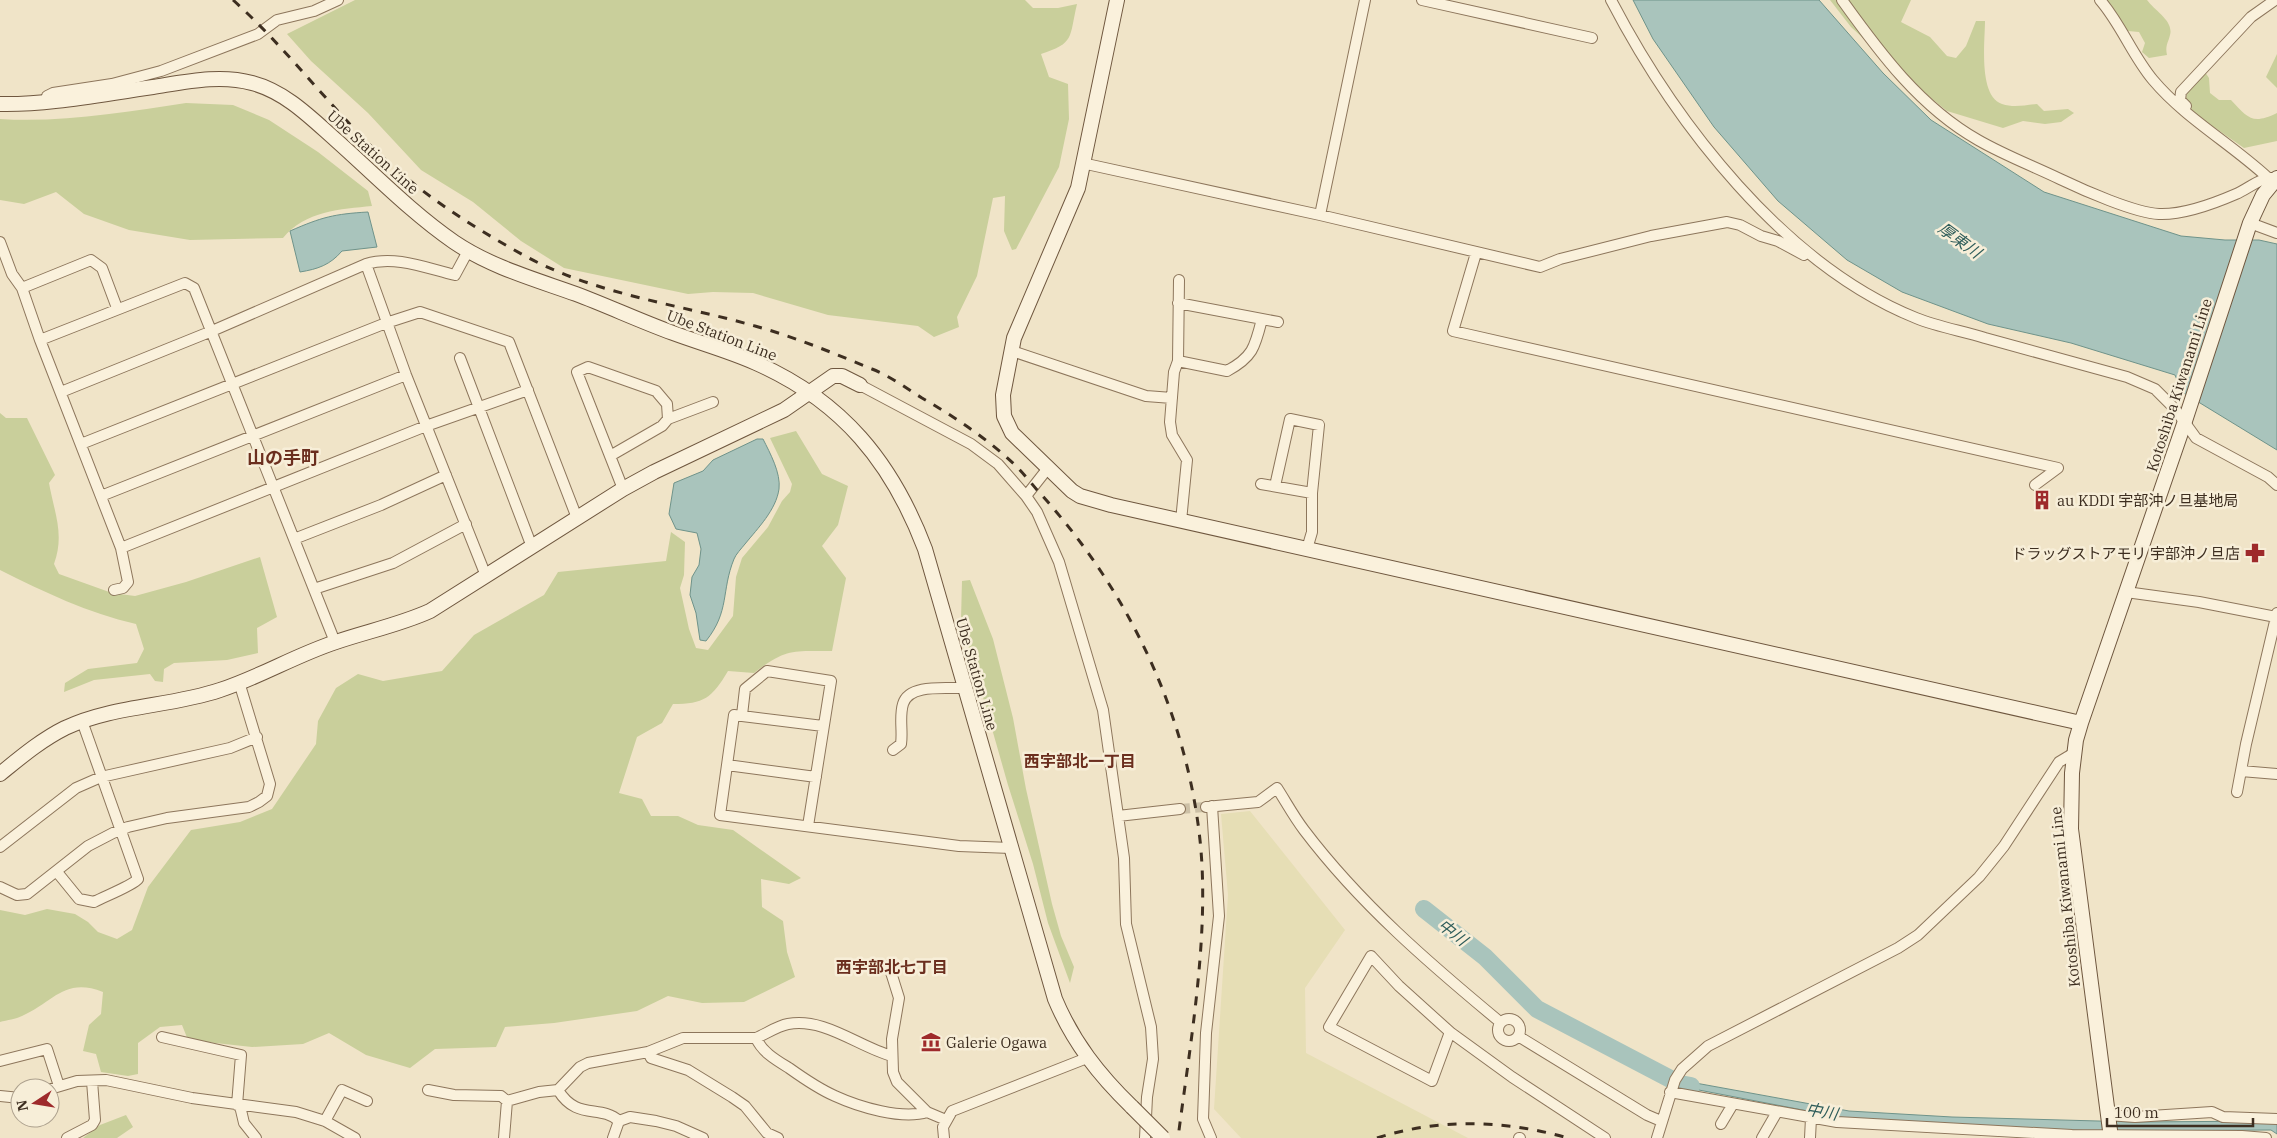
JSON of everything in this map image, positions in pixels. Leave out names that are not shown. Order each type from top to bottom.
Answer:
[{"type":"main road","points":[[1117,0],[1078,188],[1014,338],[1003,396],[1004,416],[1012,432],[1067,487],[1080,496],[1181,521],[2081,724]]},
{"type":"main road","name":"Ube Station Line","points":[[0,104],[46,102],[195,81],[229,79],[253,83],[292,101],[421,217],[468,250],[522,275],[754,362],[784,376],[835,412],[870,448],[884,466],[906,502],[925,549],[1055,1000],[1064,1020],[1087,1058],[1163,1138]]},
{"type":"main road","name":"Kotoshiba Kiwanami Line","points":[[2111,1135],[2071,829],[2074,753],[2081,724],[2184,424],[2249,226],[2263,194],[2274,177]]},
{"type":"main road","points":[[0,774],[46,738],[82,722],[222,690],[335,642],[404,623],[430,611],[623,489],[654,472],[784,410],[833,376],[842,376],[860,385]]},
{"type":"street","points":[[46,102],[47,96],[53,93],[112,84],[161,71],[258,34],[277,20],[314,10],[338,0]]},
{"type":"street","points":[[1320,215],[1365,0]]},
{"type":"street","points":[[1422,0],[1592,38]]},
{"type":"street","points":[[1611,0],[1624,25],[1681,113],[1752,200],[1817,259],[1846,282],[1918,318],[2127,377],[2155,389],[2175,409],[2184,424],[2196,438],[2272,479],[2277,485]]},
{"type":"street","points":[[1842,0],[1900,76],[1941,115],[1977,139],[2085,191],[2143,211],[2159,214],[2178,212],[2219,200],[2274,177]]},
{"type":"street","points":[[2100,0],[2110,12],[2153,80],[2187,112],[2246,158],[2274,177]]},
{"type":"street","points":[[2187,112],[2187,107],[2180,100],[2181,92],[2251,17],[2275,0]]},
{"type":"street","points":[[1082,163],[1320,215],[1540,267],[1560,259],[1651,236],[1727,222],[1778,241],[1811,259],[1817,259]]},
{"type":"street","points":[[2249,226],[2277,233]]},
{"type":"street","points":[[2264,230],[2277,229]]},
{"type":"street","points":[[0,242],[12,274],[22,288],[40,340],[121,548],[128,582],[123,588],[114,590]]},
{"type":"street","points":[[61,392],[212,331],[366,264],[380,260],[406,262],[455,275],[468,250]]},
{"type":"street","points":[[1476,253],[1454,331],[2058,468],[2035,485]]},
{"type":"street","points":[[22,288],[91,260],[102,268],[117,308]]},
{"type":"street","points":[[366,264],[386,323],[486,576]]},
{"type":"street","points":[[1179,280],[1178,361],[1174,372],[1170,422],[1172,434],[1187,460],[1181,521]]},
{"type":"street","points":[[40,340],[184,283],[194,288],[335,642]]},
{"type":"street","points":[[1178,303],[1278,322]]},
{"type":"street","points":[[81,444],[386,323],[420,312],[509,342],[577,518]]},
{"type":"street","points":[[1178,361],[1227,371],[1249,356],[1254,349],[1262,319]]},
{"type":"street","points":[[1012,351],[1146,396],[1172,398]]},
{"type":"street","points":[[460,358],[477,407],[532,547]]},
{"type":"street","points":[[623,489],[577,372],[588,367],[656,391],[667,404],[668,419]]},
{"type":"street","points":[[101,496],[406,375]]},
{"type":"street","points":[[860,385],[977,448],[998,464],[1026,496],[1052,542],[1081,628],[1103,710],[1124,858],[1126,924],[1153,1040],[1145,1138]]},
{"type":"street","points":[[121,548],[426,426],[528,390]]},
{"type":"street","points":[[610,456],[662,426],[668,419],[713,402]]},
{"type":"street","points":[[1275,486],[1290,419],[1319,425],[1312,493],[1312,532],[1307,549]]},
{"type":"street","points":[[1026,496],[1048,468]]},
{"type":"street","points":[[294,539],[381,505],[446,475]]},
{"type":"street","points":[[1261,484],[1312,493]]},
{"type":"street","points":[[314,589],[393,563],[466,524]]},
{"type":"street","points":[[2126,592],[2276,615],[2238,792]]},
{"type":"street","points":[[742,715],[745,689],[768,671],[831,681],[808,826]]},
{"type":"street","points":[[0,887],[17,895],[27,894],[88,846],[120,830],[167,818],[237,810],[259,802],[267,796],[270,784],[239,682]]},
{"type":"street","points":[[893,750],[901,744],[903,704],[908,695],[922,690],[965,688]]},
{"type":"street","points":[[823,726],[734,715],[720,815],[959,846],[1011,848]]},
{"type":"street","points":[[57,872],[79,898],[94,902],[114,891],[134,884],[138,879],[138,874],[120,830],[82,722]]},
{"type":"street","points":[[0,847],[76,788],[101,777],[230,748],[256,737]]},
{"type":"street","points":[[1657,1138],[1670,1092],[1682,1069],[1708,1046],[1898,948],[1918,935],[1979,877],[2004,846],[2059,762],[2074,753]]},
{"type":"street","points":[[727,765],[816,777]]},
{"type":"street","points":[[2241,771],[2277,774]]},
{"type":"street","points":[[1211,1138],[1203,1119],[1206,1033],[1219,916],[1209,806],[1258,802],[1277,788],[1304,830],[1347,881],[1418,953],[1500,1022],[1512,1019],[1518,1023],[1520,1030],[1518,1036],[1647,1115],[1661,1121]]},
{"type":"street","points":[[1118,816],[1180,810]]},
{"type":"street","points":[[1450,1032],[1432,1081],[1329,1027],[1371,956],[1399,986],[1450,1032],[1520,1083],[1605,1138]]},
{"type":"street","points":[[889,966],[899,998],[892,1039],[892,1056],[897,1082],[928,1112],[946,1120]]},
{"type":"street","points":[[506,1101],[539,1092],[558,1090],[580,1067],[588,1063],[648,1052],[683,1038],[756,1038],[782,1025],[804,1023],[825,1028],[892,1056]]},
{"type":"street","points":[[162,1037],[241,1055],[238,1106],[244,1123],[256,1138]]},
{"type":"street","points":[[756,1038],[762,1049],[776,1060],[833,1096],[855,1104],[898,1114],[917,1115],[928,1112]]},
{"type":"street","points":[[0,1061],[47,1049],[52,1078]]},
{"type":"street","points":[[648,1052],[651,1058],[688,1070],[745,1106],[765,1135],[778,1138]]},
{"type":"street","points":[[944,1138],[943,1132],[946,1120],[952,1111],[959,1107],[1087,1058]]},
{"type":"street","points":[[60,1086],[106,1080],[238,1106],[296,1112],[325,1121],[355,1138]]},
{"type":"street","points":[[67,1138],[92,1125],[95,1120],[92,1081]]},
{"type":"street","points":[[325,1121],[342,1090],[367,1101]]},
{"type":"street","points":[[428,1090],[454,1095],[501,1096],[506,1101],[504,1138]]},
{"type":"street","points":[[558,1090],[577,1110],[613,1116],[618,1121]]},
{"type":"street","points":[[1670,1092],[1811,1118],[1864,1124],[2031,1136],[2242,1134],[2266,1138]]},
{"type":"street","points":[[1721,1124],[1733,1104]]},
{"type":"street","points":[[1762,1138],[1777,1112]]},
{"type":"street","points":[[2108,1117],[2212,1112],[2223,1117],[2277,1119]]},
{"type":"street","points":[[618,1121],[630,1117],[656,1121],[676,1126],[703,1138]]},
{"type":"street","points":[[1810,1138],[1811,1118]]},
{"type":"street","points":[[2242,1118],[2242,1134]]},
{"type":"street","points":[[613,1138],[618,1121]]},
{"type":"shaded area","points":[[1250,811],[1345,930],[1305,988],[1306,1053],[1468,1138],[1241,1138],[1214,1109],[1228,895],[1221,814]]},
{"type":"green space","points":[[355,0],[1025,0],[1033,8],[1058,8],[1077,4],[1069,38],[1060,46],[1041,54],[1049,77],[1068,84],[1069,119],[1059,167],[1016,249],[1012,250],[1004,231],[1005,196],[993,198],[977,276],[957,317],[959,327],[934,337],[918,326],[828,315],[753,293],[713,292],[688,294],[564,268],[521,241],[473,202],[421,170],[368,113],[311,61],[287,34]]},
{"type":"green space","points":[[1830,0],[1911,0],[1901,22],[1930,37],[1947,56],[1956,58],[1966,46],[1976,21],[1985,21],[1984,54],[1986,79],[1994,99],[2002,104],[2011,106],[2037,104],[2044,111],[2068,109],[2074,113],[2061,122],[2045,124],[2023,121],[2003,128],[1947,111],[1906,78],[1851,27]]},
{"type":"green space","points":[[2106,0],[2147,0],[2169,25],[2170,35],[2167,55],[2149,58],[2142,52],[2145,43],[2139,32],[2128,31]]},
{"type":"green space","points":[[2277,54],[2277,88],[2266,77]]},
{"type":"green space","points":[[2205,72],[2209,78],[2210,93],[2219,100],[2231,100],[2251,118],[2262,119],[2277,113],[2277,141],[2244,148],[2195,114],[2185,101],[2188,91]]},
{"type":"green space","points":[[186,103],[233,105],[269,120],[318,152],[368,191],[372,206],[324,213],[302,222],[283,238],[190,240],[129,230],[84,214],[56,192],[24,204],[0,200],[0,119],[70,118]]},
{"type":"green space","points":[[0,413],[6,418],[27,418],[55,475],[49,483],[59,533],[59,543],[54,564],[59,574],[112,593],[135,596],[186,582],[260,557],[277,617],[257,628],[258,653],[227,660],[174,663],[164,669],[163,682],[155,681],[150,674],[94,680],[64,692],[65,683],[88,669],[137,663],[144,649],[136,624],[83,608],[0,570]]},
{"type":"green space","points":[[796,431],[822,474],[848,486],[838,525],[822,546],[846,578],[832,651],[799,651],[782,655],[754,673],[728,671],[717,688],[706,698],[692,703],[673,704],[662,723],[637,737],[619,793],[642,799],[651,816],[678,816],[698,825],[733,830],[801,878],[789,884],[761,879],[762,907],[783,921],[787,952],[795,977],[744,1002],[702,1003],[668,996],[637,1011],[554,1023],[505,1027],[496,1047],[435,1049],[410,1068],[366,1055],[329,1033],[303,1044],[252,1047],[188,1040],[182,1025],[160,1027],[138,1043],[138,1074],[128,1076],[101,1072],[96,1054],[83,1051],[89,1025],[101,1014],[103,992],[90,988],[78,987],[69,989],[22,1016],[0,1022],[0,910],[25,915],[47,909],[75,914],[88,922],[98,932],[117,939],[132,930],[148,887],[191,830],[240,822],[272,809],[316,744],[318,721],[336,688],[358,674],[383,681],[442,671],[474,635],[544,595],[558,572],[666,561],[671,532],[685,542],[684,575],[680,588],[689,629],[696,648],[708,650],[733,616],[736,577],[742,558],[768,527],[782,501],[790,492],[792,484],[770,438]]},
{"type":"green space","points":[[970,580],[993,639],[1013,718],[1026,789],[1052,904],[1061,936],[1074,967],[1070,983],[1048,923],[1033,864],[1008,785],[961,620],[962,581]]},
{"type":"green space","points":[[126,1115],[133,1127],[117,1138],[83,1138],[100,1125]]},
{"type":"water","name":"厚東川","points":[[1633,0],[1819,0],[1883,73],[1931,120],[2044,192],[2181,236],[2225,240],[2259,240],[2277,244],[2277,450],[2182,392],[2175,375],[2071,343],[1988,324],[1902,292],[1847,260],[1778,201],[1714,127],[1653,39]]},
{"type":"water","points":[[368,212],[377,247],[342,251],[323,266],[300,272],[290,231],[328,217]]},
{"type":"water","points":[[757,439],[763,439],[774,463],[779,483],[777,497],[766,518],[735,557],[730,570],[719,620],[706,641],[700,640],[696,613],[690,595],[692,577],[699,565],[701,549],[697,533],[676,529],[669,514],[674,483],[703,471],[713,460]]},
{"type":"water","points":[[1679,1080],[1849,1111],[1952,1117],[2135,1122],[2274,1121],[2277,1123],[2277,1134],[2271,1130],[2095,1131],[1888,1122],[1839,1117],[1678,1086]]},
{"type":"waterway","name":"中川","points":[[1424,909],[1485,957],[1537,1009],[1680,1084],[1691,1086]]},
{"type":"tunnel","points":[[1180,809],[1206,807]]},
{"type":"railway","points":[[233,0],[387,161],[424,192],[483,232],[525,256],[580,280],[638,297],[770,330],[885,375],[959,421],[1006,456],[1070,528],[1124,609],[1147,653],[1166,698],[1181,744],[1193,792],[1200,840],[1202,876],[1201,951],[1178,1138]]},
{"type":"railway","points":[[1377,1138],[1424,1127],[1448,1124],[1496,1125],[1544,1132],[1568,1138]]},
{"type":"place","name":"au KDDI 宇部沖ノ旦基地局","points":[[2042,500]]},
{"type":"place","name":"ドラッグストアモリ 宇部沖ノ旦店","points":[[2255,553]]},
{"type":"place","name":"Galerie Ogawa","points":[[931,1042]]},
{"type":"district","name":"山の手町","points":[[283,457]]},
{"type":"district","name":"西宇部北一丁目","points":[[1080,761]]},
{"type":"district","name":"西宇部北七丁目","points":[[892,967]]}]
